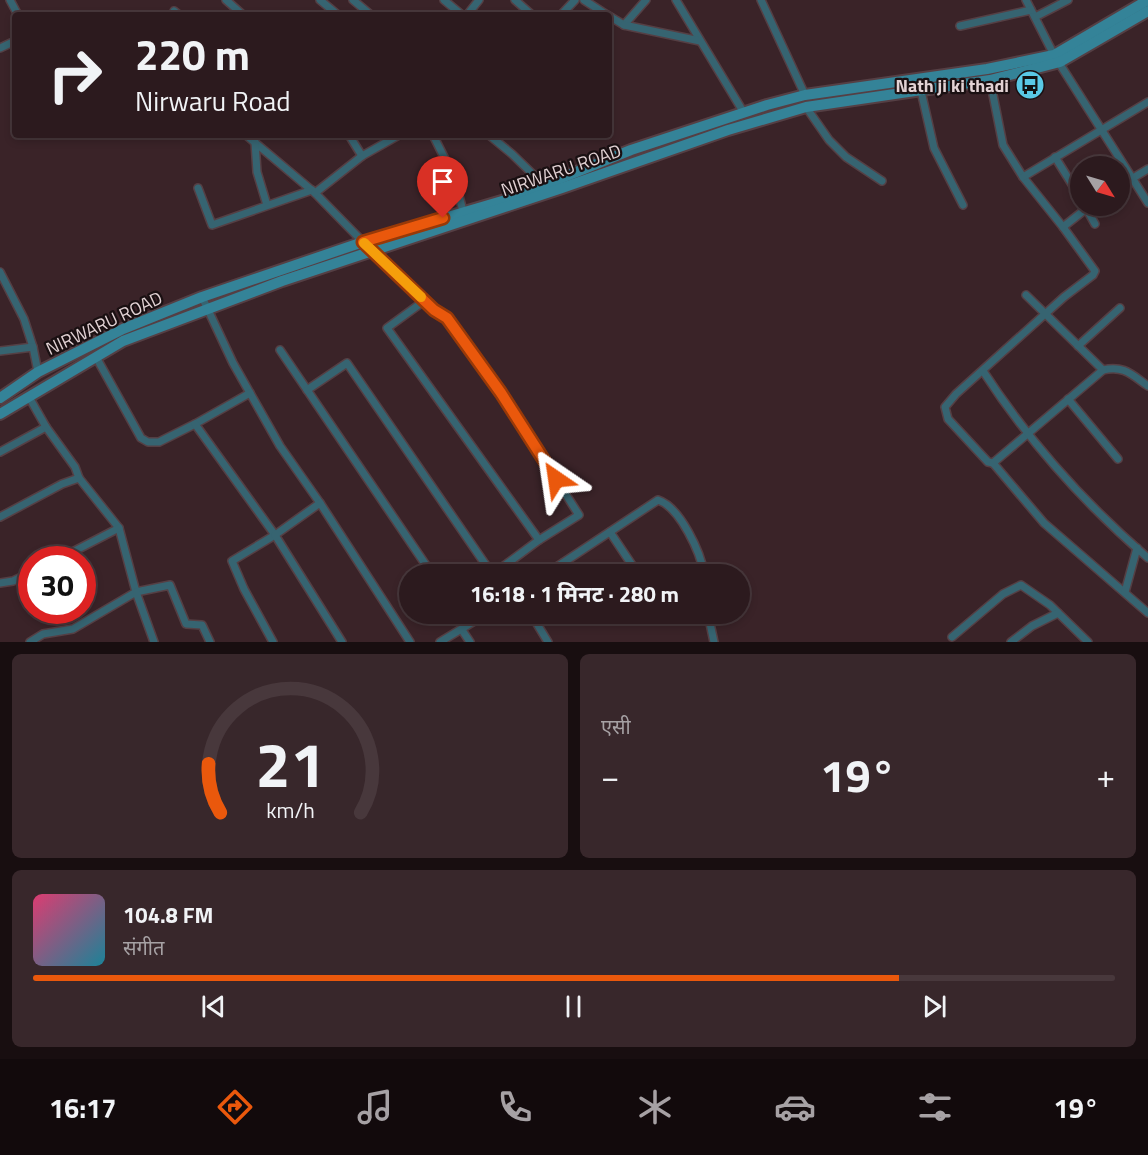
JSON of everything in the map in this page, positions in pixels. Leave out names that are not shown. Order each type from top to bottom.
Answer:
[{"type":"street","points":[[226,0],[240,12]]},
{"type":"street","points":[[320,0],[334,12]]},
{"type":"street","points":[[353,0],[367,12]]},
{"type":"street","points":[[444,0],[458,12]]},
{"type":"street","points":[[469,12],[479,0]]},
{"type":"street","points":[[515,0],[529,12]]},
{"type":"street","points":[[564,12],[575,0]]},
{"type":"street","points":[[584,0],[602,12]]},
{"type":"street","points":[[624,25],[646,0]]},
{"type":"street","points":[[676,0],[744,113]]},
{"type":"street","points":[[761,0],[806,101],[829,140],[846,157],[882,181]]},
{"type":"street","points":[[1026,0],[1057,59],[1148,203]]},
{"type":"street","points":[[1035,17],[1068,0]]},
{"type":"street","name":"NIRWARU ROAD","points":[[0,398],[38,372],[123,329],[202,297],[363,242],[512,198],[631,150],[744,113],[987,69],[1057,59],[1148,0]]},
{"type":"street","points":[[960,26],[1031,10]]},
{"type":"street","name":"NIRWARU ROAD","points":[[0,414],[123,341],[207,308],[562,188],[806,101],[921,91],[990,80],[1057,59],[1148,11]]},
{"type":"street","points":[[612,18],[624,25],[700,41]]},
{"type":"street","points":[[990,80],[1003,145],[1023,177],[1064,226],[1095,271],[956,394],[945,407],[948,419],[988,462],[993,463],[1044,523],[1148,613]]},
{"type":"street","points":[[921,91],[934,148],[963,205]]},
{"type":"street","points":[[1023,177],[1148,102]]},
{"type":"street","points":[[250,138],[313,191],[424,301],[447,318],[501,393],[579,515],[507,564]]},
{"type":"street","points":[[351,138],[362,156]]},
{"type":"street","points":[[198,188],[212,225],[313,191],[362,156],[394,138]]},
{"type":"street","points":[[434,138],[454,177],[463,211]]},
{"type":"street","points":[[493,138],[544,185]]},
{"type":"street","points":[[255,142],[257,172],[267,205]]},
{"type":"street","points":[[1055,157],[1070,181]]},
{"type":"street","points":[[1133,178],[1148,169]]},
{"type":"street","points":[[1064,226],[1076,216]]},
{"type":"street","points":[[1091,216],[1095,224]]},
{"type":"street","points":[[0,272],[2,281],[24,319],[38,372]]},
{"type":"street","points":[[1026,295],[1102,370]]},
{"type":"street","points":[[202,297],[233,363],[280,446],[320,503],[410,642]]},
{"type":"street","points":[[424,301],[387,328],[539,540]]},
{"type":"street","points":[[1078,346],[1120,308]]},
{"type":"street","points":[[0,351],[33,347]]},
{"type":"street","points":[[280,350],[425,564]]},
{"type":"street","points":[[96,357],[141,438],[148,442],[159,442],[250,393]]},
{"type":"street","points":[[307,390],[347,363],[486,564]]},
{"type":"street","points":[[993,463],[1102,370],[1123,369],[1148,386]]},
{"type":"street","points":[[983,371],[1027,432],[1079,493],[1148,558]]},
{"type":"street","points":[[29,397],[46,427],[75,466],[79,478],[119,528],[136,592],[154,642]]},
{"type":"street","points":[[1068,399],[1118,459]]},
{"type":"street","points":[[195,424],[275,535],[342,642]]},
{"type":"street","points":[[0,452],[46,427]]},
{"type":"street","points":[[0,517],[62,484],[79,478]]},
{"type":"street","points":[[563,563],[655,501],[661,501],[667,504],[688,531],[702,564]]},
{"type":"street","points":[[273,642],[244,589],[232,561],[275,535],[320,503]]},
{"type":"street","points":[[84,546],[119,528]]},
{"type":"street","points":[[610,532],[631,564]]},
{"type":"street","points":[[1125,592],[1137,548]]},
{"type":"street","points":[[0,583],[18,579]]},
{"type":"street","points":[[30,642],[43,634],[73,629],[136,592],[170,585],[186,624],[202,625],[210,642]]},
{"type":"street","points":[[952,637],[1003,594],[1021,585],[1050,605],[1085,641]]},
{"type":"street","points":[[1011,642],[1032,626],[1058,613]]},
{"type":"street","points":[[440,642],[471,624]]},
{"type":"street","points":[[537,624],[548,642]]},
{"type":"street","points":[[710,624],[714,642]]},
{"type":"street","points":[[462,630],[470,642]]},
{"type":"slow traffic","points":[[364,243],[421,297]]},
{"type":"place","name":"Nath ji ki thadi","points":[[1030,85]]},
{"type":"route","points":[[443,218],[363,242],[434,310],[447,318],[501,393],[556,479]]}]
